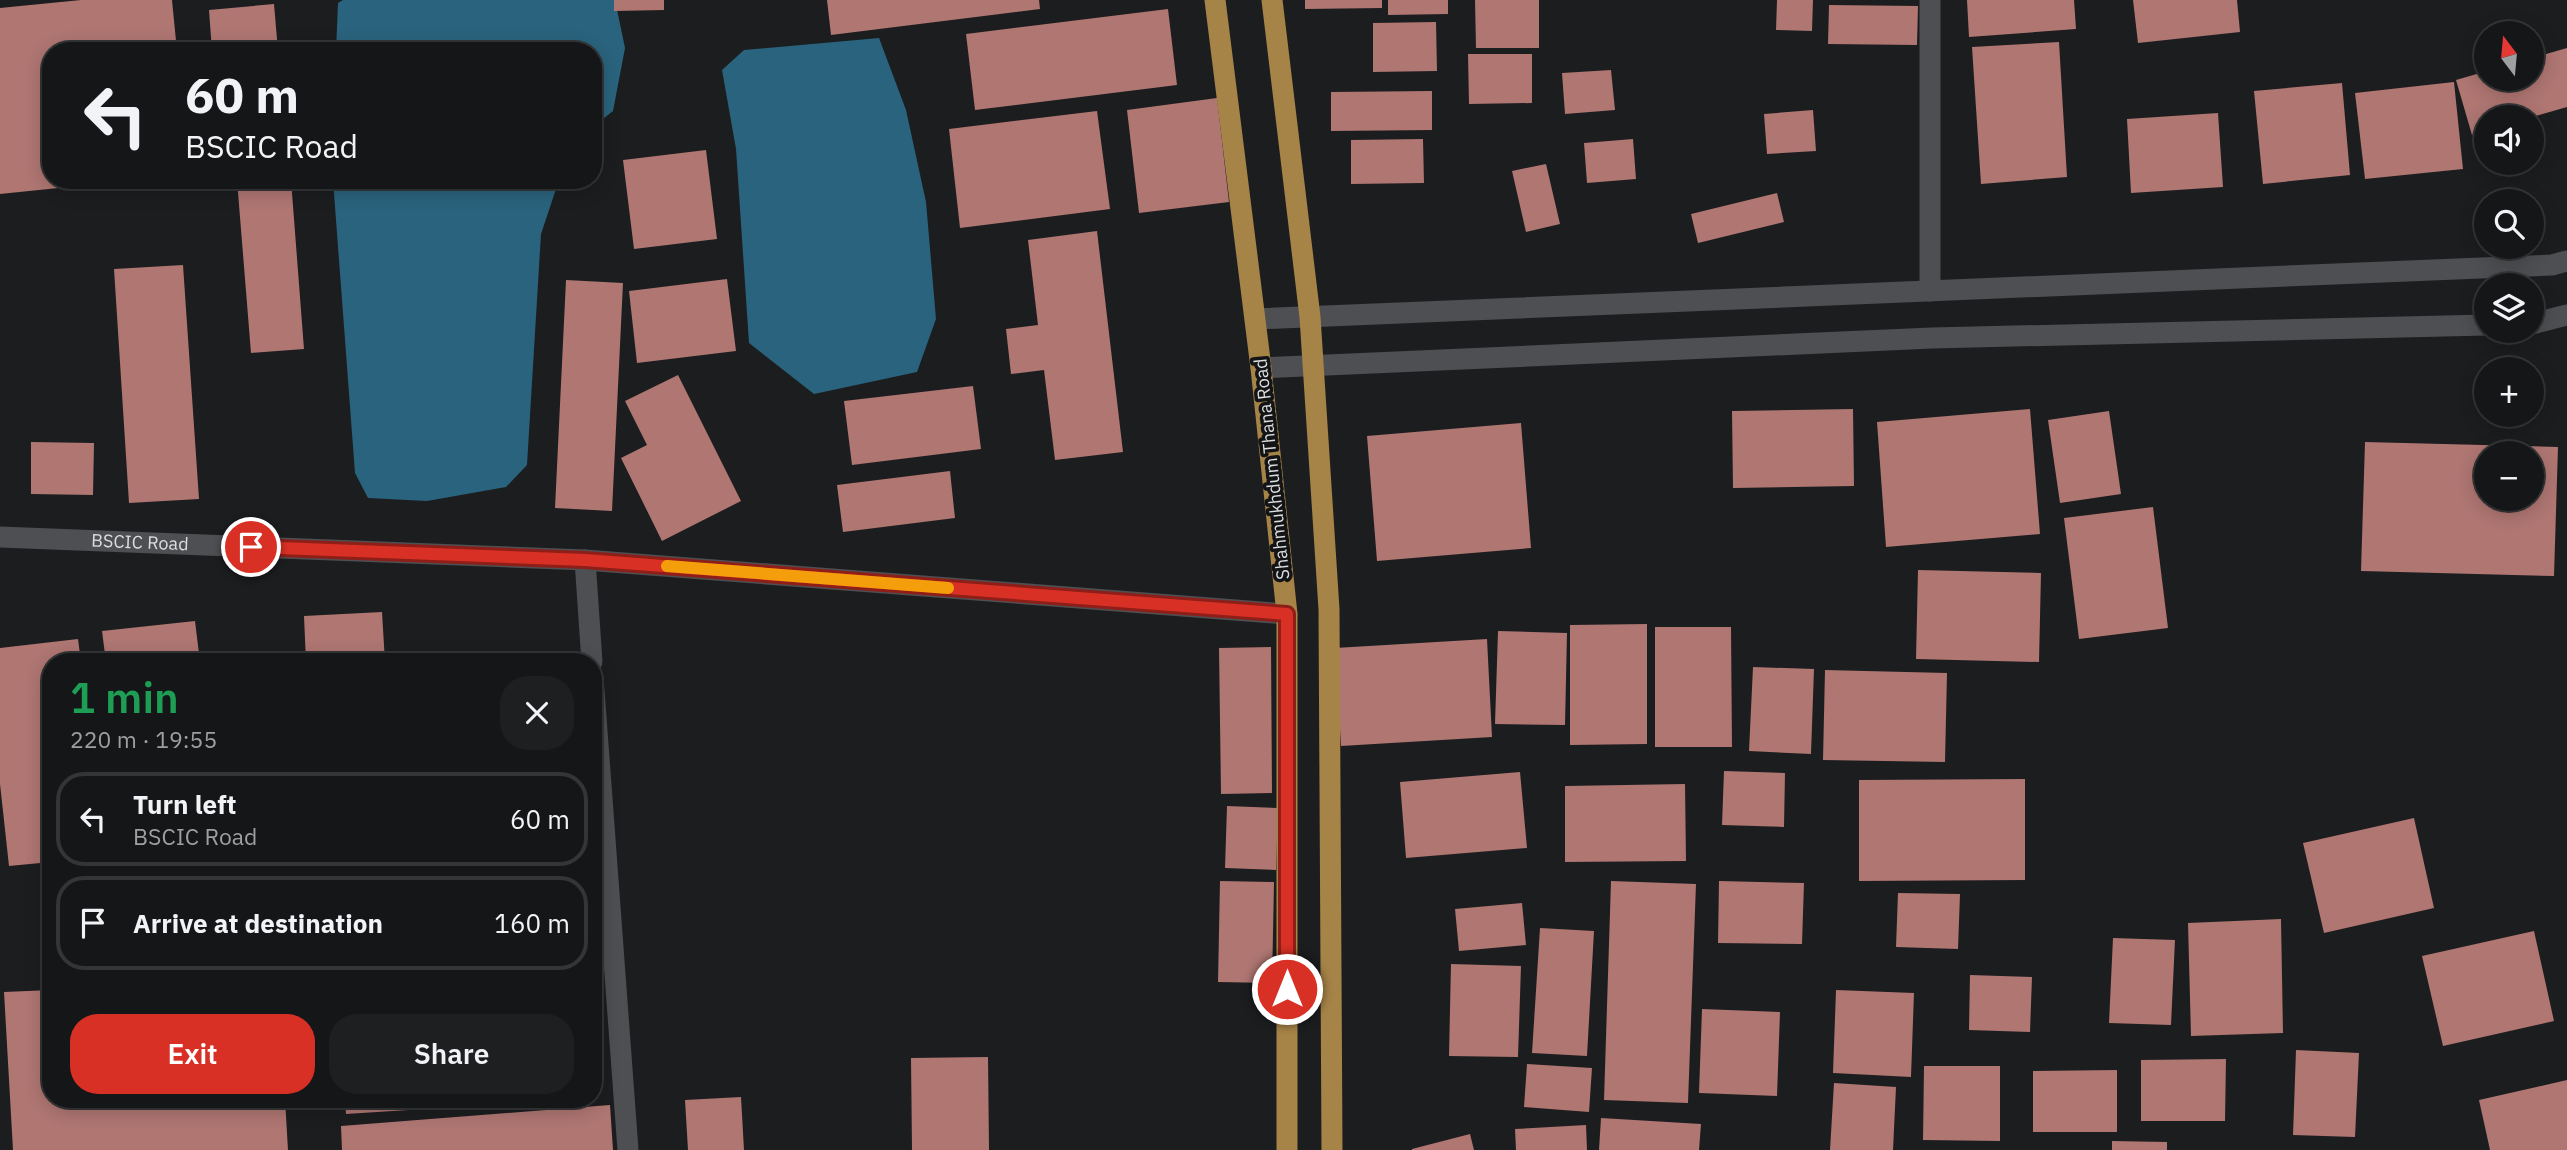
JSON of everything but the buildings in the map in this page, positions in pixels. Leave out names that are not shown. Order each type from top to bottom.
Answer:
[{"type":"main road","name":"Shahmukhdum Thana Road","points":[[1215,0],[1261,368],[1287,614],[1287,1150]]},
{"type":"main road","points":[[1272,0],[1310,317],[1329,609],[1332,1150]]},
{"type":"street","points":[[1930,0],[1930,291]]},
{"type":"street","points":[[1255,319],[2552,265],[2567,261]]},
{"type":"street","points":[[2544,321],[2567,315]]},
{"type":"street","points":[[1261,368],[1933,338],[2474,325]]},
{"type":"street","name":"BSCIC Road","points":[[0,537],[585,560],[1287,614]]},
{"type":"street","points":[[585,560],[591,653]]},
{"type":"street","points":[[602,799],[628,1150]]},
{"type":"water","points":[[343,0],[615,0],[625,48],[613,111],[602,120],[602,42],[336,42],[338,3]]},
{"type":"water","points":[[879,38],[906,110],[926,202],[936,319],[917,372],[814,394],[749,343],[736,149],[722,70],[744,50]]},
{"type":"water","points":[[334,189],[556,189],[541,234],[527,465],[506,487],[427,501],[368,498],[355,473]]},
{"type":"slow traffic","points":[[667,566],[948,588]]},
{"type":"route","points":[[251,547],[585,560],[1287,614],[1287,989]]}]
